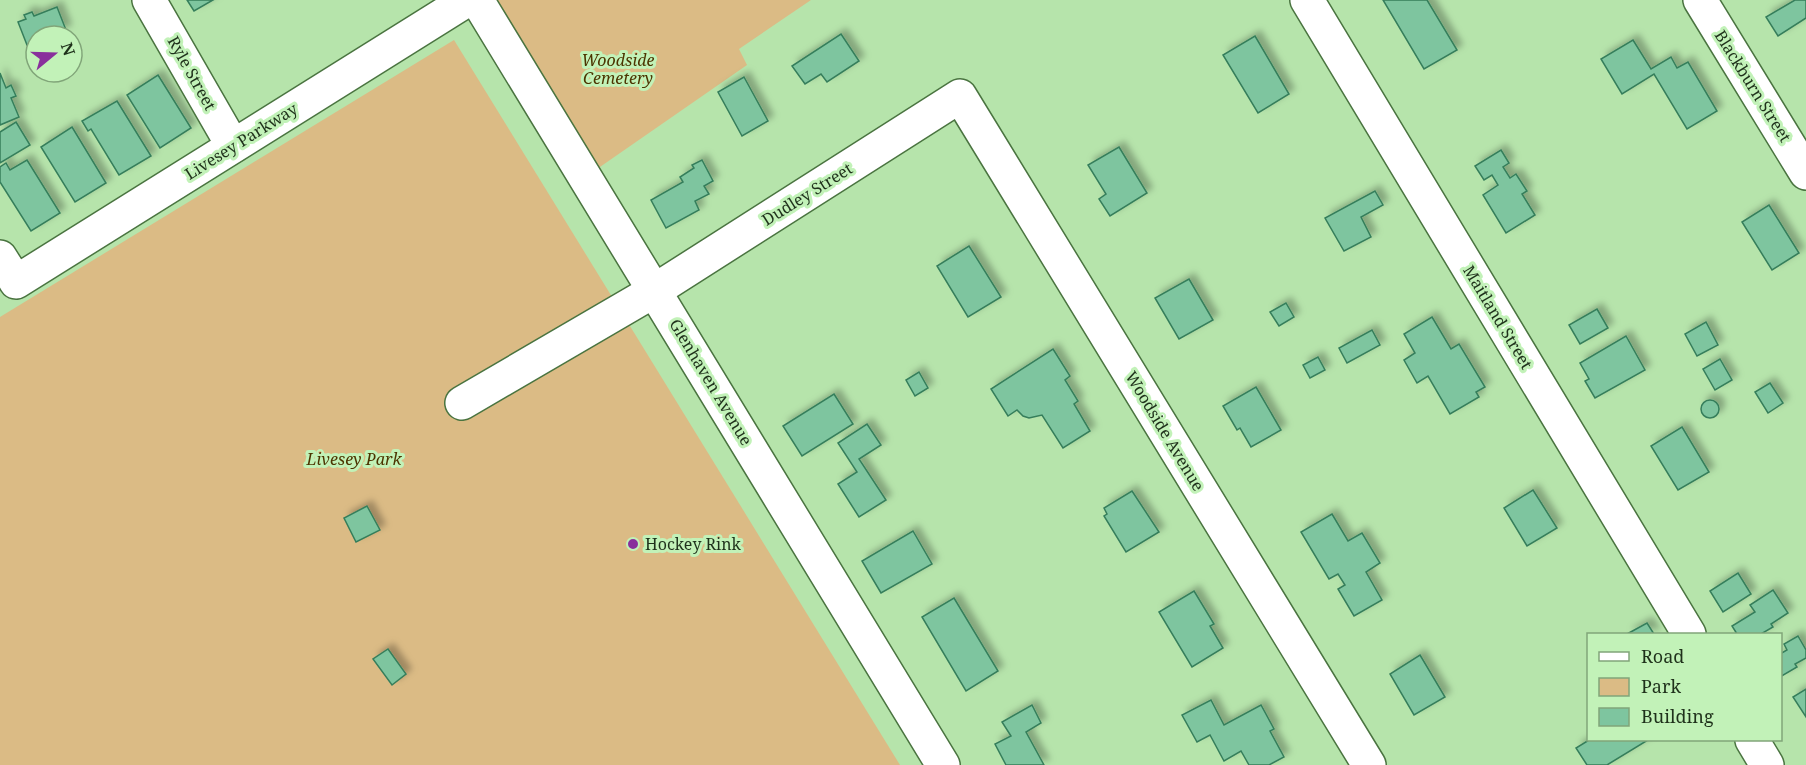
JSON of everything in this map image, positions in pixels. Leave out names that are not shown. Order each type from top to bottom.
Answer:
[{"type":"street","name":"Ryle Street","points":[[149,0],[233,146]]},
{"type":"street","name":"Livesey Parkway","points":[[8,270],[233,146],[467,0]]},
{"type":"street","name":"Glenhaven Avenue","points":[[477,0],[943,765]]},
{"type":"street","name":"Maitland Street","points":[[1307,0],[1688,633]]},
{"type":"street","name":"Blackburn Street","points":[[1700,0],[1806,172]]},
{"type":"street","name":"Dudley Street","points":[[462,403],[654,291],[960,96]]},
{"type":"street","name":"Woodside Avenue","points":[[960,96],[1369,765]]},
{"type":"street","points":[[1753,741],[1767,765]]},
{"type":"green space","name":"Woodside Cemetery","points":[[494,0],[811,0],[739,49],[747,65],[597,169]]},
{"type":"green space","name":"Livesey Park","points":[[454,40],[900,765],[0,765],[0,317]]},
{"type":"building","points":[[187,0],[213,0],[194,11]]},
{"type":"building","points":[[1383,0],[1427,0],[1457,50],[1424,69]]},
{"type":"building","points":[[1795,0],[1806,0],[1806,18],[1778,36],[1766,17]]},
{"type":"building","points":[[57,7],[64,24],[24,24],[24,37],[18,22],[26,19],[24,15],[32,12],[34,16]]},
{"type":"building","points":[[841,34],[859,61],[827,82],[821,74],[805,84],[792,66]]},
{"type":"building","points":[[1255,36],[1289,94],[1258,113],[1223,55]]},
{"type":"building","points":[[1633,40],[1651,69],[1671,57],[1677,68],[1688,62],[1717,111],[1687,129],[1654,74],[1622,94],[1601,59]]},
{"type":"building","points":[[0,73],[6,88],[11,85],[16,96],[11,98],[19,117],[0,125]]},
{"type":"building","points":[[158,75],[191,128],[160,148],[127,95]]},
{"type":"building","points":[[744,77],[768,121],[742,136],[718,92]]},
{"type":"building","points":[[117,101],[151,156],[119,175],[91,129],[88,131],[82,121]]},
{"type":"building","points":[[16,122],[30,145],[0,163],[0,132]]},
{"type":"building","points":[[72,127],[106,183],[75,202],[41,147]]},
{"type":"building","points":[[1119,147],[1147,193],[1110,216],[1099,199],[1106,194],[1088,165]]},
{"type":"building","points":[[1501,150],[1509,163],[1503,167],[1510,178],[1516,174],[1527,191],[1522,194],[1535,215],[1506,233],[1483,195],[1498,185],[1492,175],[1484,180],[1475,166]]},
{"type":"building","points":[[27,160],[60,213],[31,231],[0,182],[0,167],[6,163],[10,170]]},
{"type":"building","points":[[702,160],[713,181],[704,186],[709,194],[695,201],[699,210],[666,228],[651,200],[683,182],[680,177],[694,168],[692,165]]},
{"type":"building","points":[[1375,191],[1383,205],[1361,217],[1371,237],[1344,251],[1325,218]]},
{"type":"building","points":[[1769,205],[1799,253],[1772,270],[1742,222]]},
{"type":"building","points":[[969,246],[1001,297],[968,317],[937,266]]},
{"type":"building","points":[[1189,279],[1213,320],[1179,339],[1155,298]]},
{"type":"building","points":[[1286,303],[1294,317],[1279,326],[1270,312]]},
{"type":"building","points":[[1597,309],[1608,328],[1580,344],[1569,325]]},
{"type":"building","points":[[1432,317],[1451,349],[1459,344],[1485,387],[1476,392],[1479,397],[1450,414],[1428,376],[1417,383],[1404,360],[1415,353],[1404,334]]},
{"type":"building","points":[[1706,322],[1718,345],[1697,356],[1685,334]]},
{"type":"building","points":[[1372,330],[1380,345],[1347,363],[1339,348]]},
{"type":"building","points":[[1626,336],[1645,370],[1595,398],[1585,381],[1589,379],[1580,363]]},
{"type":"building","points":[[1053,349],[1070,376],[1065,380],[1078,401],[1074,404],[1090,431],[1063,448],[1042,415],[1029,418],[1017,410],[1008,416],[991,389]]},
{"type":"building","points":[[1318,357],[1325,370],[1310,378],[1303,365]]},
{"type":"building","points":[[1720,359],[1732,380],[1715,390],[1703,369]]},
{"type":"building","points":[[919,372],[928,388],[915,396],[906,380]]},
{"type":"building","points":[[1770,383],[1783,403],[1768,413],[1755,392]]},
{"type":"building","points":[[1256,387],[1281,430],[1251,447],[1240,428],[1237,430],[1223,406]]},
{"type":"building","points":[[834,394],[853,424],[802,456],[783,426]]},
{"type":"building","points":[[1710,400],[1716,403],[1719,409],[1716,415],[1710,418],[1704,415],[1701,409],[1704,403]]},
{"type":"building","points":[[867,424],[881,445],[859,459],[886,500],[859,517],[838,484],[857,472],[838,443]]},
{"type":"building","points":[[1682,427],[1709,472],[1678,490],[1651,446]]},
{"type":"building","points":[[1533,490],[1557,528],[1527,546],[1504,508]]},
{"type":"building","points":[[1132,491],[1159,532],[1126,552],[1104,516],[1107,514],[1104,508]]},
{"type":"building","points":[[367,506],[380,530],[356,542],[344,518]]},
{"type":"building","points":[[1332,514],[1348,541],[1362,533],[1380,563],[1366,572],[1382,600],[1354,616],[1338,589],[1345,585],[1338,574],[1329,579],[1301,532]]},
{"type":"building","points":[[913,531],[932,564],[881,593],[862,561]]},
{"type":"building","points":[[1738,573],[1751,594],[1723,612],[1710,591]]},
{"type":"building","points":[[1773,590],[1788,613],[1771,624],[1773,627],[1763,633],[1736,633],[1732,626],[1755,612],[1750,605]]},
{"type":"building","points":[[1194,591],[1214,624],[1210,626],[1223,648],[1192,667],[1159,612]]},
{"type":"building","points":[[954,598],[998,671],[966,691],[922,617]]},
{"type":"building","points":[[1647,623],[1653,633],[1629,633]]},
{"type":"building","points":[[1798,636],[1806,650],[1806,658],[1795,664],[1797,667],[1782,676],[1782,653],[1787,650],[1784,644]]},
{"type":"building","points":[[388,649],[406,674],[392,685],[373,659]]},
{"type":"building","points":[[1420,655],[1445,697],[1414,715],[1390,674]]},
{"type":"building","points":[[1806,689],[1806,717],[1793,697]]},
{"type":"building","points":[[1211,700],[1224,725],[1261,705],[1274,729],[1270,731],[1284,757],[1269,765],[1249,765],[1241,751],[1224,761],[1210,735],[1197,742],[1182,715]]},
{"type":"building","points":[[1032,705],[1041,723],[1026,732],[1044,765],[1006,765],[995,744],[1011,736],[1002,722]]},
{"type":"building","points":[[1587,741],[1646,741],[1607,765],[1587,765],[1576,748]]},
{"type":"place","name":"Hockey Rink","points":[[633,544]]}]
